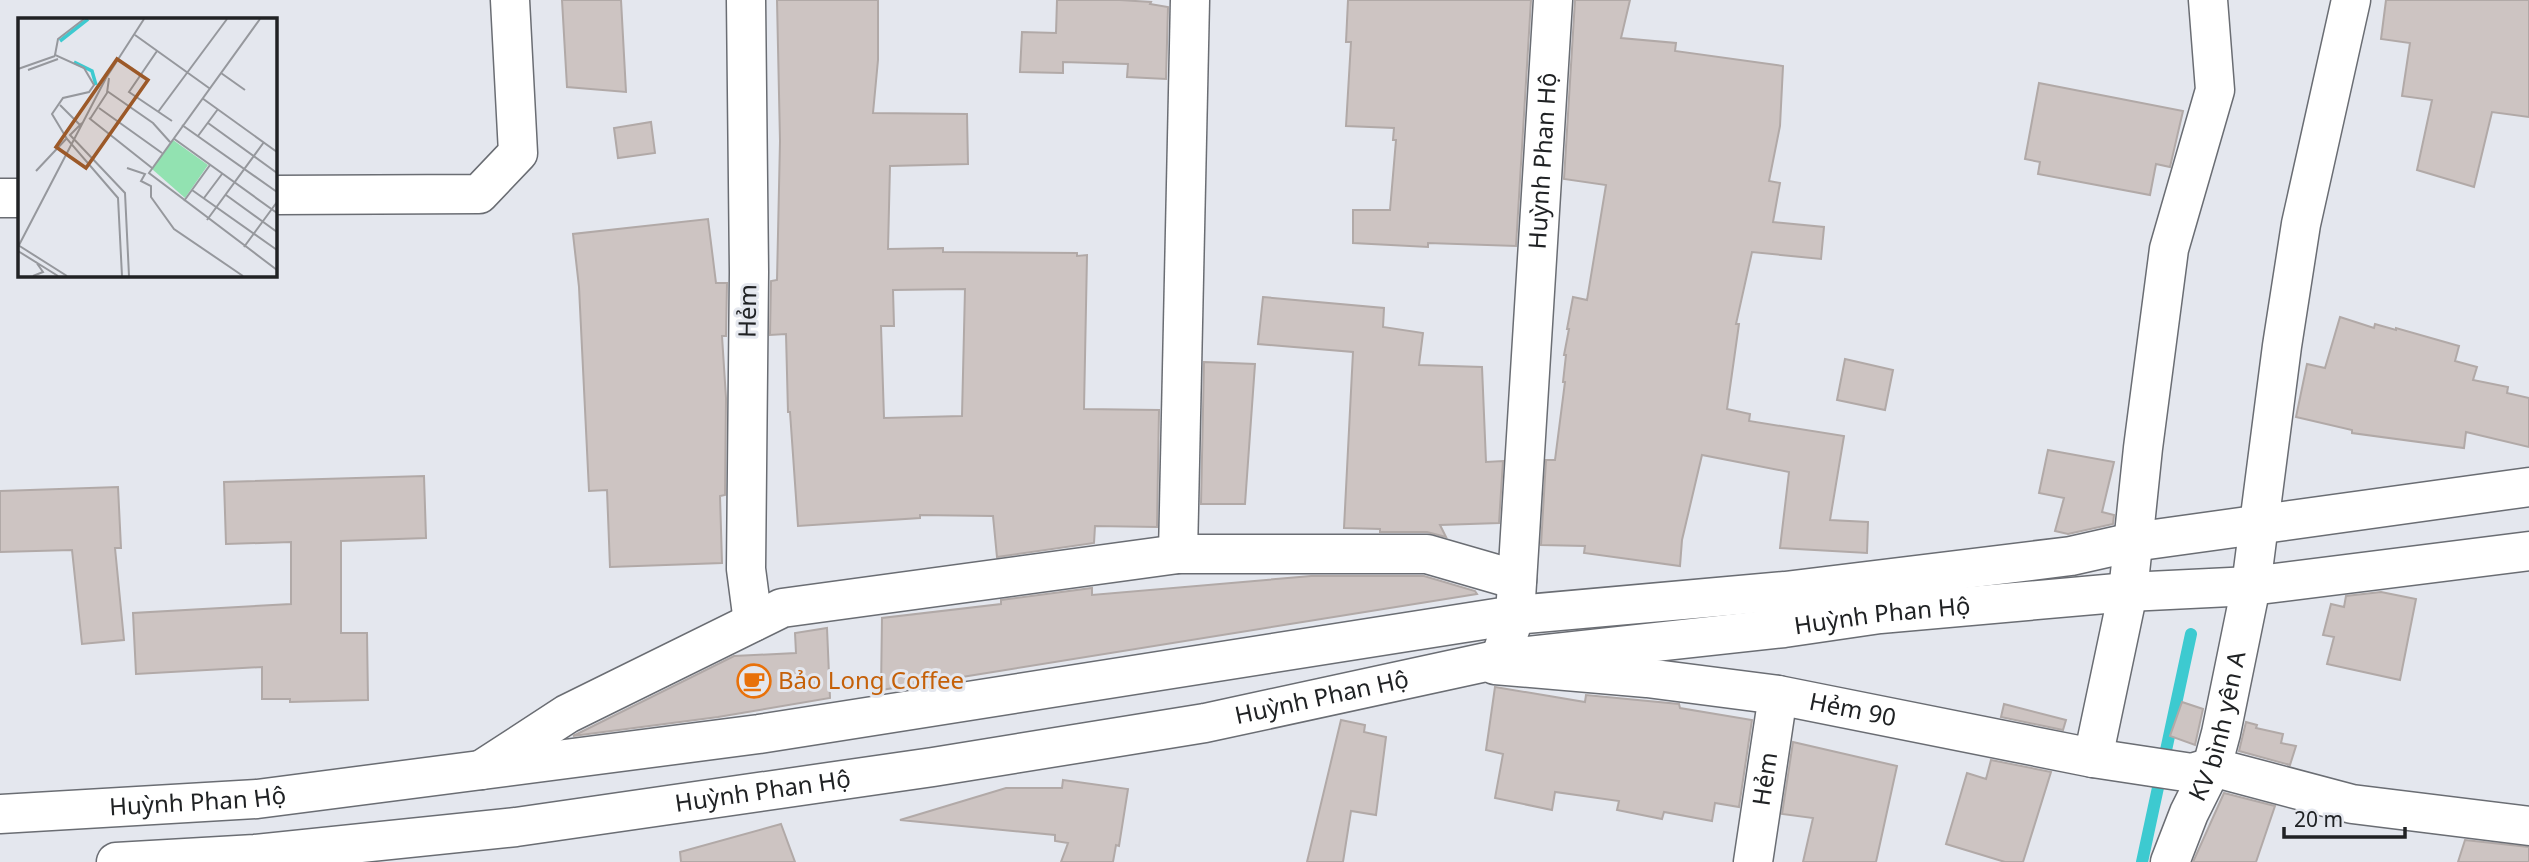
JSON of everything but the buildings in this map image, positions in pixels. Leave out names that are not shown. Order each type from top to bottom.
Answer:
[{"type":"street","points":[[276,195],[480,194],[517,153],[510,0]]},
{"type":"street","name":"Hẻm","points":[[747,0],[749,272],[746,569],[752,622]]},
{"type":"street","points":[[1178,554],[1190,0]]},
{"type":"street","name":"Huỳnh Phan Hộ","points":[[1516,597],[1553,0]]},
{"type":"street","points":[[2103,759],[2127,592],[2169,249],[2215,90],[2208,0]]},
{"type":"street","name":"KV bình yên A","points":[[2170,862],[2202,770],[2221,733],[2251,586],[2282,346],[2301,224],[2351,0]]},
{"type":"street","points":[[0,198],[18,198]]},
{"type":"street","name":"Huỳnh Phan Hộ","points":[[0,814],[257,799],[759,734],[1516,597],[1785,591],[2071,556],[2133,542],[2529,487]]},
{"type":"street","name":"Huỳnh Phan Hộ","points":[[116,862],[255,854],[516,827],[933,767],[1205,723],[1500,659],[1784,628],[1880,614],[2127,592],[2251,586],[2529,551]]},
{"type":"street","points":[[481,770],[567,714],[782,608],[1178,554],[1427,554],[1516,597],[1500,659]]},
{"type":"street","name":"Hẻm 90","points":[[1500,659],[1495,665],[1647,678],[1778,695],[2103,759],[2202,770],[2352,804],[2529,826]]},
{"type":"street","name":"Hẻm","points":[[1754,862],[1778,695]]},
{"type":"waterway","points":[[2142,862],[2191,634]]},
{"type":"place","name":"Bảo Long Coffee","points":[[754,681]]}]
